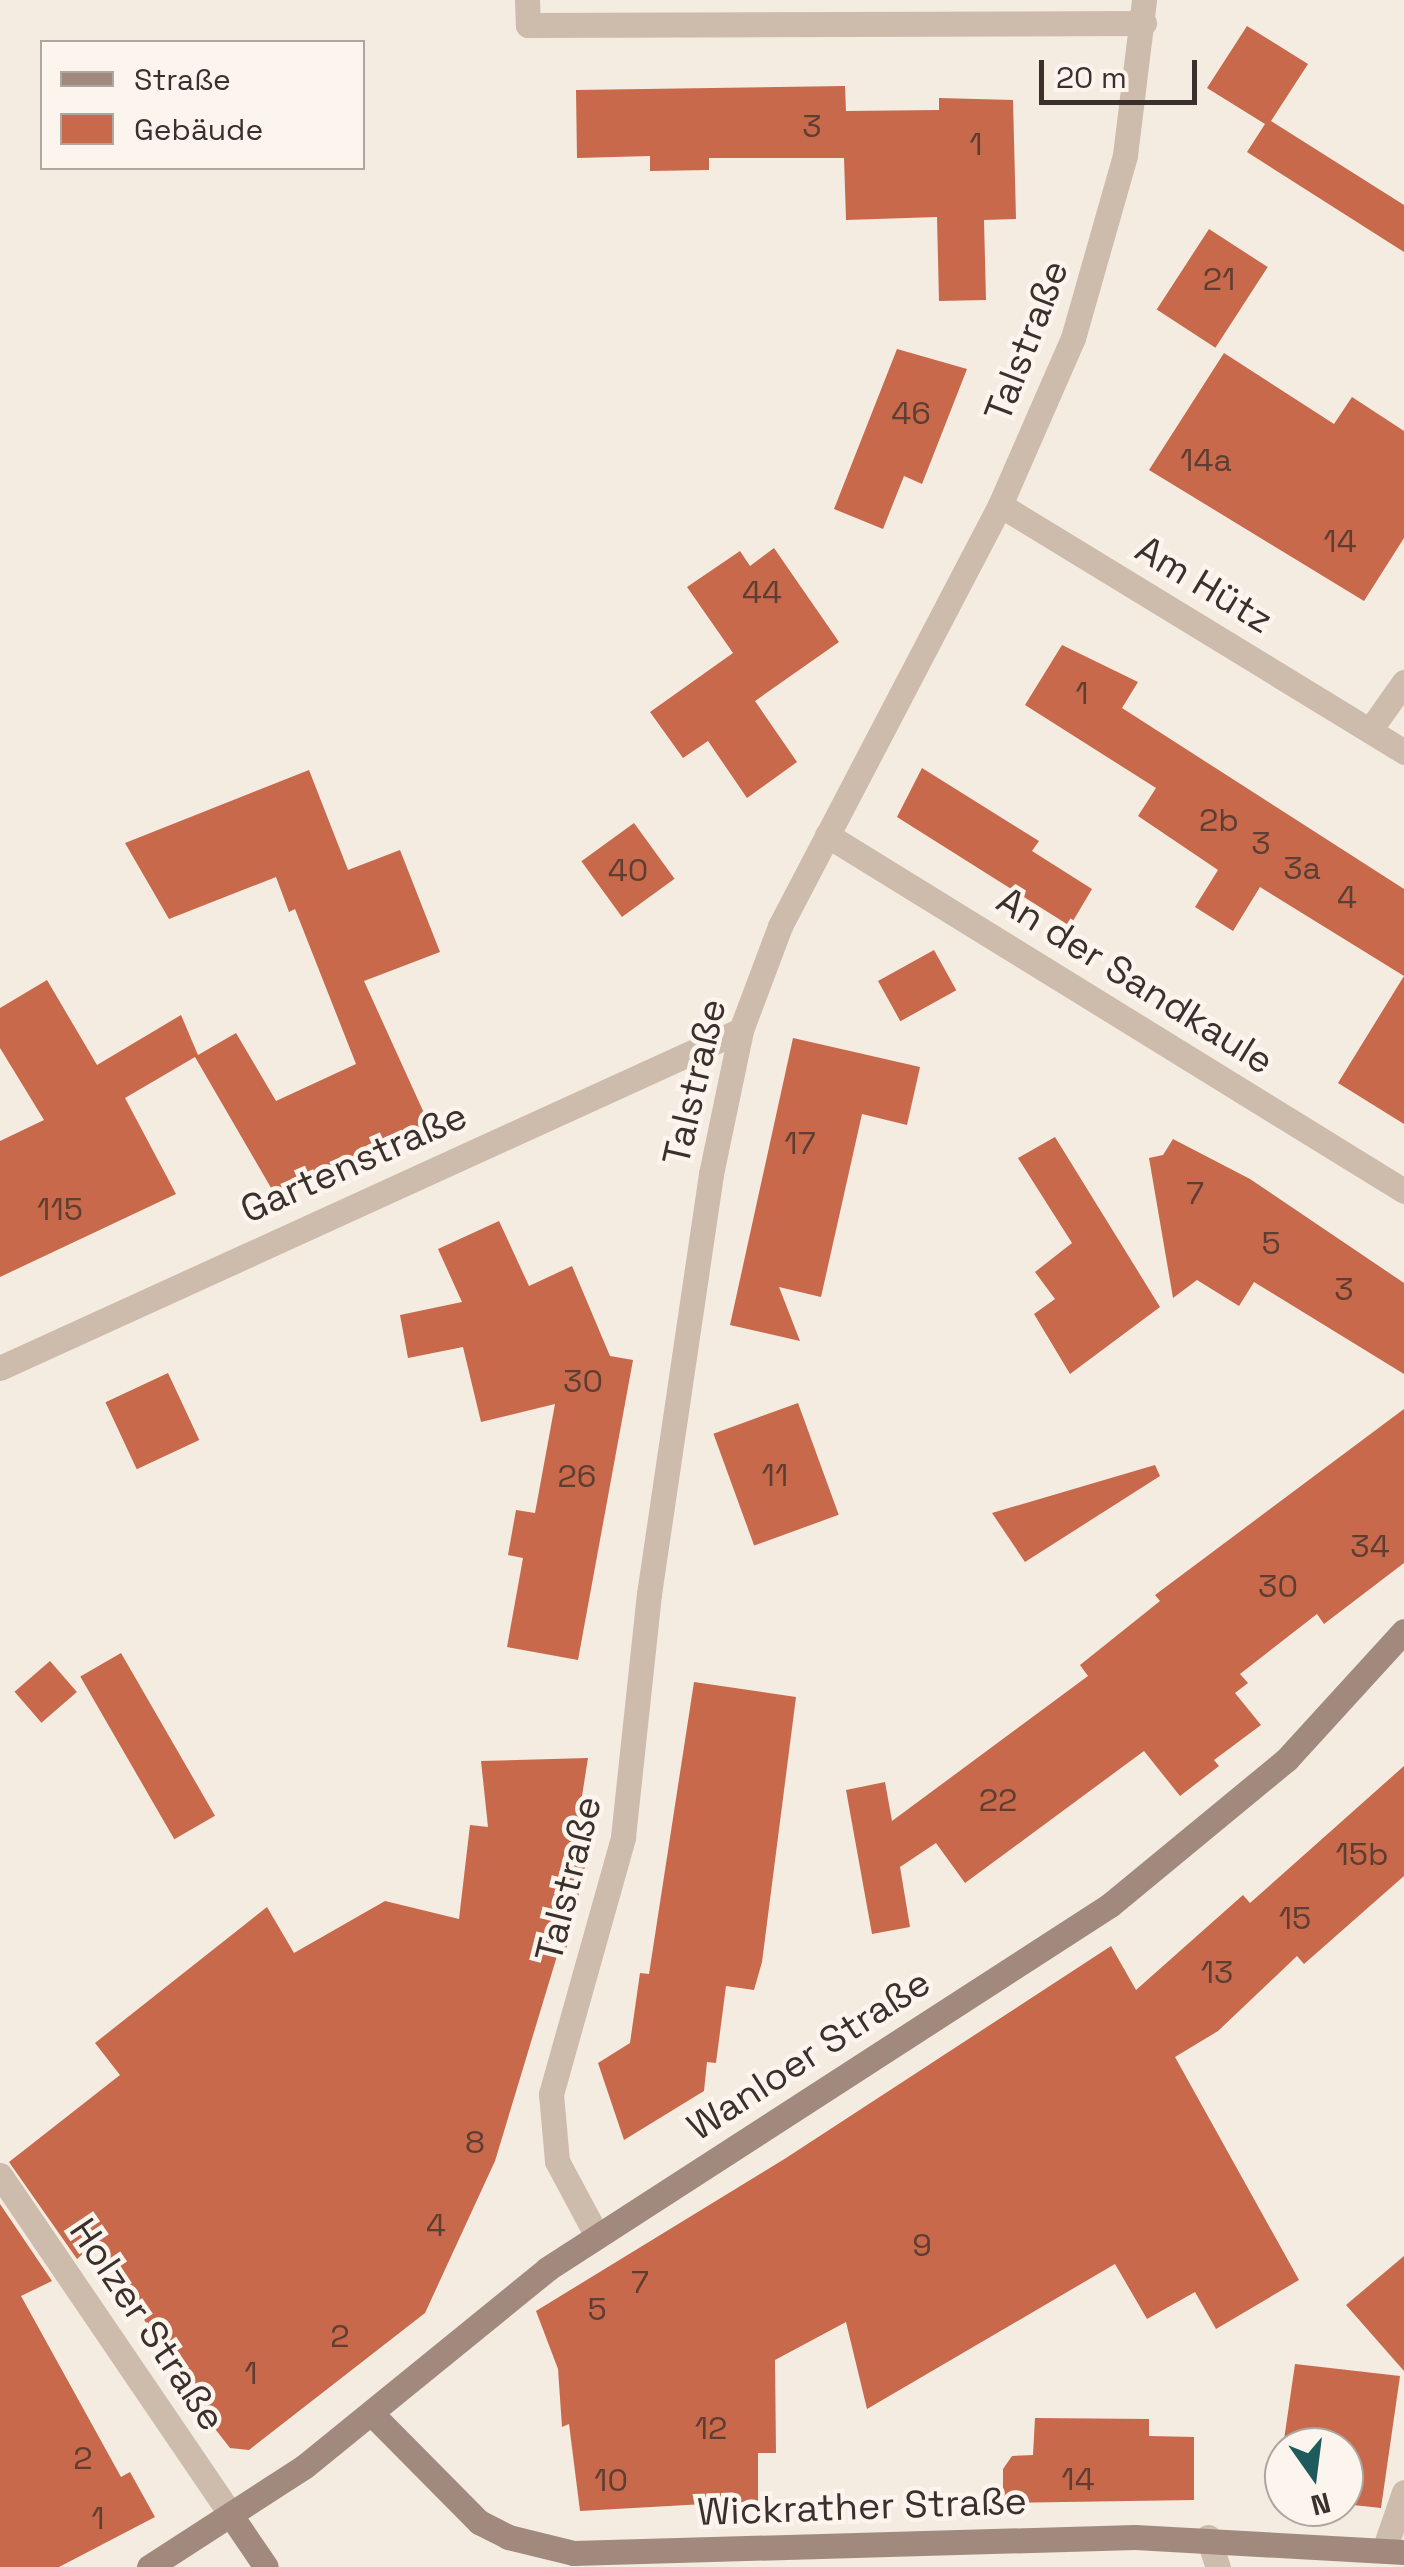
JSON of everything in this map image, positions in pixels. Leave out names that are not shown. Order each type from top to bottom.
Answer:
[{"type":"street","points":[[527,0],[528,25],[1144,12]]},
{"type":"street","name":"Talstraße","points":[[597,2236],[557,2161],[551,2094],[624,1837],[649,1594],[711,1174],[741,1030],[773,942],[1000,505],[1094,275],[1126,154],[1144,12]]},
{"type":"street","name":"Am Hütz","points":[[1000,505],[1404,752]]},
{"type":"street","points":[[1370,730],[1404,682]]},
{"type":"street","name":"An der Sandkaule","points":[[826,835],[1404,1192]]},
{"type":"street","name":"Gartenstraße","points":[[0,1368],[741,1030]]},
{"type":"street","name":"Wanloer Straße","points":[[149,2567],[232,2517],[373,2415],[499,2305],[597,2236],[1110,1905],[1287,1760],[1404,1632]]},
{"type":"street","name":"Holzer Straße","points":[[0,2174],[232,2517]]},
{"type":"street","name":"Wickrather Straße","points":[[373,2415],[479,2522],[508,2538],[573,2553],[986,2538],[1208,2538],[1394,2551]]},
{"type":"street","points":[[1394,2551],[1404,2492]]},
{"type":"street","points":[[232,2517],[266,2567]]},
{"type":"street","points":[[1208,2538],[1218,2567]]},
{"type":"building","points":[[1247,26],[1308,64],[1271,121],[1404,205],[1404,252],[1247,152],[1265,124],[1207,88]]},
{"type":"building","points":[[845,86],[846,111],[939,110],[939,98],[1013,100],[1016,219],[984,220],[986,300],[939,301],[937,217],[846,220],[844,158],[709,158],[709,170],[650,171],[650,156],[577,158],[576,90]]},
{"type":"building","points":[[1209,229],[1268,267],[1215,348],[1157,310]]},
{"type":"building","points":[[897,349],[967,369],[922,484],[904,476],[883,529],[834,509]]},
{"type":"building","points":[[1224,353],[1334,424],[1352,397],[1404,431],[1404,538],[1364,601],[1149,470]]},
{"type":"building","points":[[774,548],[839,642],[755,701],[797,762],[747,798],[708,741],[683,758],[650,712],[733,653],[687,587],[740,551],[750,566]]},
{"type":"building","points":[[1062,645],[1138,682],[1122,708],[1404,889],[1404,976],[1260,887],[1233,931],[1195,907],[1218,870],[1138,816],[1156,788],[1025,705]]},
{"type":"building","points":[[922,768],[1039,841],[1032,851],[1092,889],[1070,926],[897,817]]},
{"type":"building","points":[[309,770],[348,870],[400,850],[440,952],[364,981],[429,1124],[274,1193],[195,1057],[125,1098],[176,1194],[0,1277],[0,1141],[44,1120],[0,1048],[0,1008],[47,980],[97,1065],[181,1015],[198,1055],[236,1033],[276,1101],[356,1064],[295,909],[289,912],[276,877],[169,919],[125,843]]},
{"type":"building","points":[[634,823],[675,879],[622,917],[581,861]]},
{"type":"building","points":[[934,950],[956,990],[900,1021],[878,981]]},
{"type":"building","points":[[1404,976],[1404,1124],[1338,1083]]},
{"type":"building","points":[[793,1038],[920,1067],[907,1125],[862,1114],[821,1297],[779,1287],[800,1341],[730,1325]]},
{"type":"building","points":[[1055,1137],[1160,1307],[1070,1374],[1034,1314],[1055,1299],[1035,1272],[1072,1243],[1018,1158]]},
{"type":"building","points":[[1173,1139],[1250,1179],[1404,1283],[1404,1374],[1254,1282],[1239,1306],[1197,1280],[1173,1298],[1149,1158],[1163,1155]]},
{"type":"building","points":[[499,1221],[529,1286],[572,1266],[610,1356],[633,1360],[578,1660],[507,1647],[523,1558],[508,1555],[516,1510],[535,1513],[555,1404],[481,1422],[463,1347],[408,1358],[400,1315],[462,1302],[438,1249]]},
{"type":"building","points":[[168,1373],[199,1440],[137,1469],[105,1402]]},
{"type":"building","points":[[798,1403],[839,1515],[754,1546],[713,1434]]},
{"type":"building","points":[[1404,1409],[1404,1563],[1324,1624],[1317,1614],[1240,1674],[1248,1683],[1235,1693],[1261,1725],[1214,1760],[1219,1766],[1180,1796],[1144,1751],[965,1883],[936,1843],[900,1867],[910,1927],[872,1934],[846,1790],[885,1782],[892,1821],[1088,1676],[1080,1665],[1160,1601],[1155,1595]]},
{"type":"building","points":[[1155,1465],[1160,1476],[1025,1562],[992,1513]]},
{"type":"building","points":[[121,1653],[215,1816],[174,1839],[80,1676]]},
{"type":"building","points":[[50,1661],[77,1692],[41,1723],[15,1692]]},
{"type":"building","points":[[694,1682],[796,1697],[762,1962],[754,1990],[726,1986],[716,2063],[707,2062],[704,2091],[624,2140],[598,2063],[630,2043],[640,1973],[649,1974]]},
{"type":"building","points":[[588,1758],[582,1796],[600,1800],[564,1959],[560,1946],[495,2161],[425,2313],[249,2450],[230,2448],[173,2375],[178,2371],[94,2244],[77,2259],[9,2162],[120,2075],[95,2043],[267,1907],[294,1953],[385,1901],[459,1919],[470,1825],[488,1827],[481,1761]]},
{"type":"building","points":[[1404,1766],[1404,1876],[1304,1964],[1297,1956],[1218,2031],[1175,2057],[1299,2280],[1216,2329],[1195,2292],[1147,2319],[1115,2264],[867,2409],[846,2322],[775,2360],[776,2453],[758,2453],[758,2501],[580,2511],[569,2424],[562,2427],[558,2369],[536,2311],[786,2158],[1111,1946],[1136,1990],[1243,1895],[1250,1903]]},
{"type":"building","points":[[0,2204],[52,2281],[21,2296],[121,2477],[130,2472],[155,2517],[59,2567],[0,2567]]},
{"type":"building","points":[[1404,2256],[1404,2371],[1346,2305]]},
{"type":"building","points":[[1295,2364],[1400,2376],[1381,2508],[1364,2506],[1364,2427],[1286,2427]]},
{"type":"building","points":[[1035,2418],[1149,2419],[1149,2436],[1194,2437],[1194,2500],[1003,2503],[1003,2469],[1012,2456],[1033,2455]]}]
